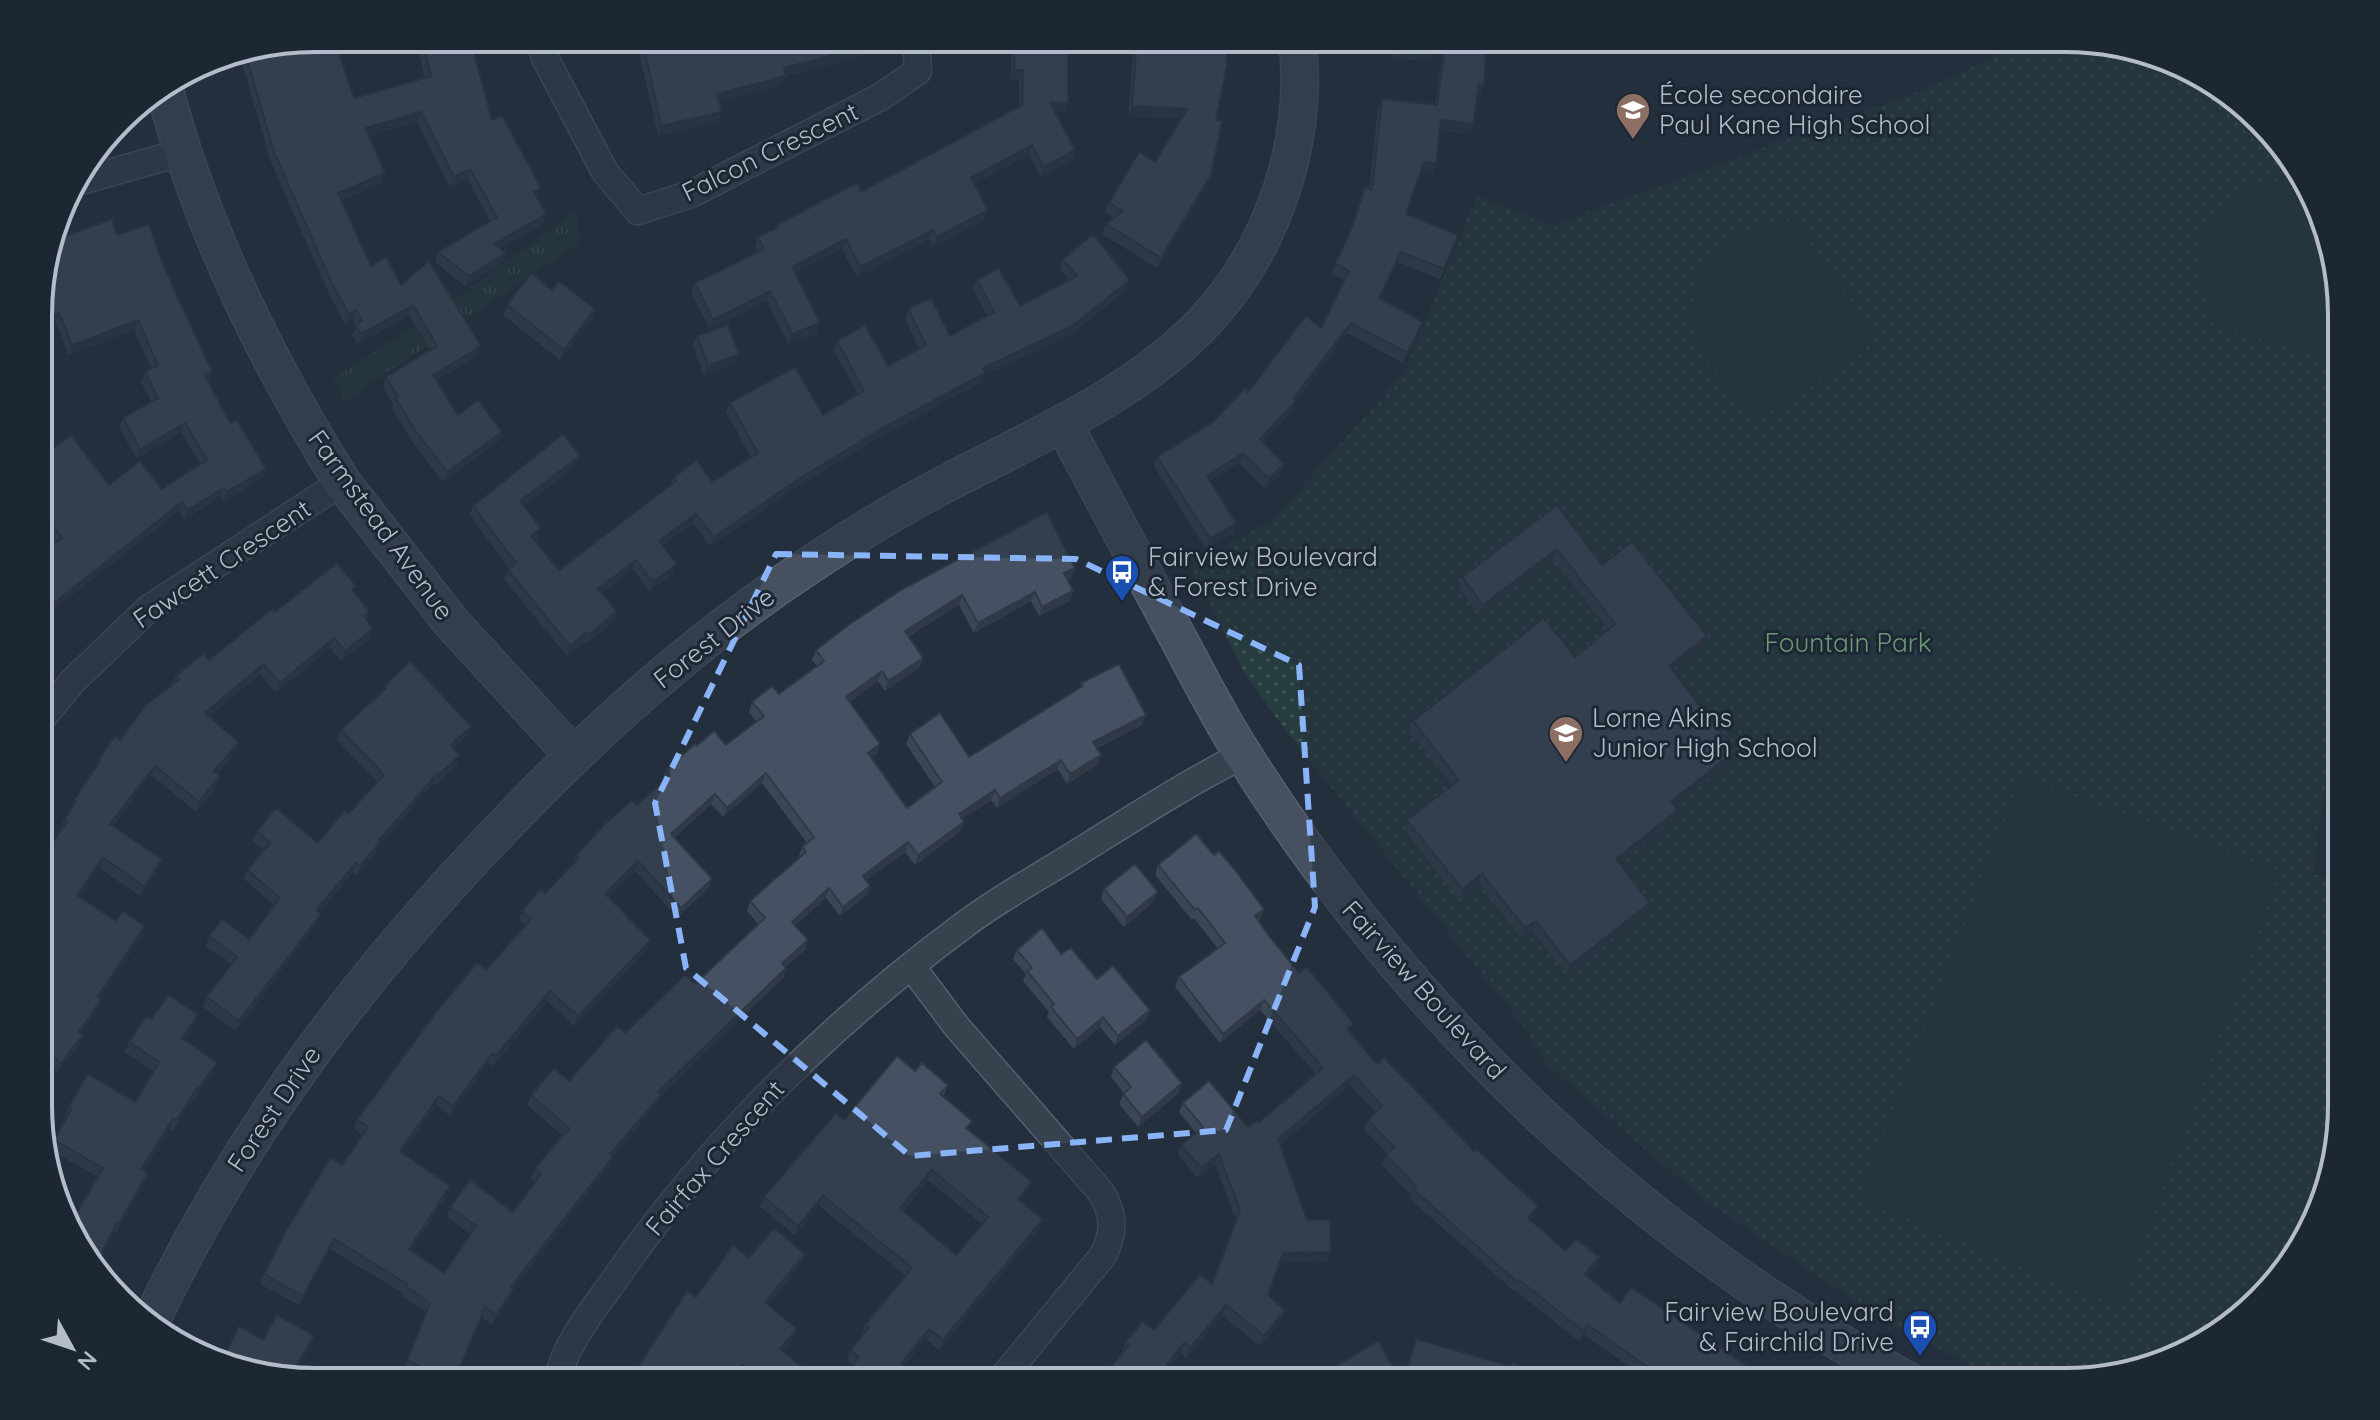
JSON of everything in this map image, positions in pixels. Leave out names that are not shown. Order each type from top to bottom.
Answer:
[{"type":"street","name":"Falcon Crescent","points":[[544,52],[605,172],[638,211],[691,194],[882,96],[918,71],[917,52]]},
{"type":"street","name":"Forest Drive","points":[[155,1314],[207,1213],[248,1145],[339,1013],[441,891],[573,755],[686,656],[809,566],[944,484],[1063,423],[1151,369],[1181,345],[1216,308],[1252,256],[1274,209],[1292,149],[1300,82],[1298,52]]},
{"type":"street","name":"Farmstead Avenue","points":[[167,98],[183,152],[218,242],[257,329],[301,415],[342,482],[451,622],[573,755]]},
{"type":"street","points":[[90,179],[183,152]]},
{"type":"street","name":"Fairview Boulevard","points":[[1063,423],[1243,755],[1336,890],[1407,977],[1524,1100],[1663,1221],[1798,1317],[1884,1367]]},
{"type":"street","name":"Fawcett Crescent","points":[[52,706],[73,681],[148,609],[342,482]]},
{"type":"street","name":"Fairfax Crescent","points":[[561,1368],[563,1359],[593,1312],[700,1169],[838,1025],[966,923],[1196,778],[1243,755]]},
{"type":"street","points":[[912,967],[957,1027],[1100,1191],[1111,1211],[1112,1235],[1102,1257],[1011,1368]]},
{"type":"highlighted area","points":[[776,554],[1076,559],[1299,665],[1315,907],[1226,1130],[910,1156],[686,968],[655,803]]},
{"type":"green space","name":"Fountain Park","points":[[2005,52],[2099,54],[2166,72],[2225,106],[2274,155],[2301,199],[2323,264],[2327,298],[2327,772],[2313,874],[2327,878],[2327,1122],[2323,1156],[2314,1189],[2293,1236],[2274,1265],[2238,1303],[2211,1324],[2181,1341],[2116,1363],[2082,1367],[1974,1367],[1880,1318],[1705,1200],[1547,1065],[1521,1023],[1283,727],[1246,675],[1190,566],[1272,520],[1404,373],[1477,196],[1553,225],[1933,86]]},
{"type":"green space","points":[[2288,180],[2301,199],[2323,264],[2327,298],[2327,359],[2214,326],[2200,278],[2201,239],[2242,184]]},
{"type":"green space","points":[[577,211],[579,243],[345,401],[333,379],[459,296]]},
{"type":"green space","points":[[1793,219],[1870,328],[1864,353],[1759,418],[1706,362],[1690,316],[1696,276],[1738,233]]},
{"type":"green space","points":[[2021,776],[2281,871],[2119,1308],[1858,1199]]},
{"type":"building","points":[[339,52],[354,98],[431,76],[425,52],[474,52],[492,120],[502,115],[541,188],[534,192],[546,214],[494,244],[506,253],[469,276],[438,252],[497,217],[470,169],[454,177],[421,112],[366,128],[385,173],[338,193],[371,266],[386,257],[401,285],[429,261],[481,346],[433,375],[458,415],[478,400],[502,432],[447,472],[415,430],[386,377],[437,346],[413,305],[361,334],[356,326],[362,320],[356,310],[349,314],[333,286],[274,152],[248,61],[281,54]]},
{"type":"building","points":[[645,52],[844,52],[784,68],[786,76],[717,94],[722,112],[661,126]]},
{"type":"building","points":[[1015,52],[1068,52],[1068,103],[1050,102],[1075,150],[1044,167],[1032,145],[971,178],[988,210],[937,237],[933,230],[860,267],[846,239],[792,267],[820,323],[792,334],[770,291],[713,320],[695,283],[764,249],[758,237],[777,228],[776,225],[857,183],[861,192],[1022,105],[1023,70],[1014,70]]},
{"type":"building","points":[[1136,52],[1226,52],[1227,65],[1216,120],[1222,121],[1211,175],[1161,258],[1106,224],[1123,211],[1109,203],[1139,152],[1155,162],[1187,109],[1132,106]]},
{"type":"building","points":[[1444,52],[1486,52],[1484,84],[1479,84],[1473,124],[1441,120],[1436,163],[1424,162],[1406,214],[1458,235],[1444,269],[1401,252],[1379,298],[1423,322],[1407,353],[1351,323],[1293,399],[1296,401],[1260,439],[1284,464],[1269,479],[1243,453],[1207,476],[1236,523],[1210,539],[1157,457],[1213,422],[1245,388],[1248,392],[1306,316],[1321,328],[1349,271],[1335,264],[1351,230],[1365,187],[1372,190],[1382,99],[1437,105]]},
{"type":"building","points":[[112,219],[117,235],[149,224],[163,265],[212,371],[205,375],[230,423],[237,420],[266,469],[226,492],[224,488],[188,510],[182,502],[52,605],[52,545],[62,538],[52,525],[52,449],[71,435],[109,485],[140,461],[162,489],[207,460],[185,423],[140,449],[123,418],[158,398],[145,372],[158,365],[138,320],[72,345],[59,313],[52,317],[54,281],[64,236]]},
{"type":"building","points":[[1093,234],[1130,280],[1072,326],[983,368],[985,373],[884,427],[800,478],[714,537],[696,514],[659,541],[677,564],[653,582],[636,560],[598,589],[617,611],[589,635],[587,632],[570,646],[508,570],[516,563],[473,506],[563,434],[580,456],[520,501],[541,528],[531,536],[559,570],[676,481],[673,478],[697,460],[712,482],[758,453],[730,403],[795,367],[823,415],[864,391],[837,341],[865,325],[888,366],[926,345],[908,309],[931,298],[950,336],[994,312],[977,280],[999,268],[1020,306],[1077,276],[1063,259]]},
{"type":"building","points":[[531,273],[552,290],[559,281],[595,309],[564,350],[507,305]]},
{"type":"building","points":[[728,324],[739,354],[708,366],[697,336]]},
{"type":"building","points":[[1557,505],[1602,565],[1632,542],[1707,636],[1669,666],[1735,751],[1671,802],[1678,810],[1616,859],[1650,903],[1570,965],[1536,921],[1525,928],[1482,874],[1462,889],[1407,820],[1459,780],[1413,721],[1544,618],[1575,657],[1615,624],[1557,549],[1483,605],[1462,577]]},
{"type":"building","points":[[1047,512],[1075,568],[1064,573],[1073,591],[1042,607],[1035,592],[978,623],[962,595],[905,631],[923,658],[888,681],[882,671],[846,697],[880,744],[868,753],[907,808],[942,782],[910,734],[940,713],[969,757],[1083,686],[1081,683],[1119,664],[1146,715],[1093,742],[1101,755],[1070,774],[1061,760],[1000,798],[995,790],[959,814],[964,822],[918,855],[908,842],[863,876],[870,886],[843,907],[829,888],[792,922],[808,940],[782,963],[786,968],[658,1092],[661,1095],[610,1154],[613,1156],[511,1287],[514,1288],[496,1315],[485,1307],[460,1368],[425,1368],[407,1361],[430,1303],[407,1284],[334,1239],[303,1296],[264,1274],[330,1158],[342,1165],[368,1127],[357,1120],[439,1008],[477,963],[486,970],[531,919],[522,911],[541,889],[545,893],[579,858],[576,855],[606,823],[632,800],[637,805],[670,775],[666,770],[695,744],[697,746],[714,731],[726,745],[764,716],[752,702],[772,686],[779,694],[824,661],[816,650],[901,590]],"holes":[[[766,773],[814,837],[802,847],[806,852],[750,901],[765,918],[695,984],[685,975],[625,1033],[617,1026],[569,1081],[554,1068],[531,1095],[569,1128],[535,1168],[541,1174],[513,1212],[470,1180],[450,1207],[476,1226],[444,1273],[409,1249],[450,1186],[400,1151],[439,1096],[453,1106],[493,1053],[496,1056],[550,991],[578,1016],[651,940],[605,894],[638,861],[681,908],[712,879],[671,834],[715,794],[727,808]]]},
{"type":"building","points":[[337,563],[356,586],[352,589],[369,611],[364,616],[373,629],[345,651],[334,638],[280,683],[263,664],[205,713],[239,742],[214,771],[220,776],[199,802],[155,766],[110,824],[162,859],[144,886],[103,858],[77,895],[116,921],[123,911],[145,926],[98,996],[102,998],[79,1032],[83,1035],[61,1063],[52,1056],[52,843],[67,822],[64,820],[76,802],[74,800],[115,736],[120,740],[145,706],[179,679],[176,676],[204,653],[209,660],[272,609],[275,612]]},
{"type":"building","points":[[410,661],[471,726],[451,745],[460,755],[438,773],[360,866],[356,863],[316,910],[321,914],[239,1021],[207,997],[237,957],[209,936],[222,919],[249,939],[280,898],[247,870],[270,843],[257,831],[276,808],[318,843],[344,811],[348,814],[384,775],[341,730]]},
{"type":"building","points":[[1196,834],[1214,855],[1219,851],[1264,909],[1255,916],[1269,936],[1299,973],[1307,967],[1354,1024],[1347,1029],[1377,1064],[1384,1057],[1474,1151],[1476,1149],[1538,1206],[1528,1218],[1566,1251],[1576,1239],[1599,1257],[1585,1274],[1620,1303],[1631,1287],[1749,1367],[1648,1367],[1588,1325],[1583,1331],[1519,1280],[1517,1282],[1413,1189],[1416,1186],[1386,1155],[1394,1147],[1368,1120],[1382,1106],[1354,1075],[1278,1139],[1307,1220],[1330,1220],[1331,1252],[1283,1253],[1268,1295],[1285,1310],[1264,1336],[1226,1305],[1190,1348],[1184,1343],[1165,1368],[1110,1368],[1129,1345],[1125,1342],[1143,1321],[1154,1330],[1200,1274],[1212,1284],[1240,1210],[1219,1154],[1201,1168],[1181,1145],[1203,1127],[1183,1103],[1209,1081],[1248,1127],[1256,1121],[1258,1123],[1323,1068],[1264,1000],[1223,1034],[1179,977],[1225,943],[1158,865]]},
{"type":"building","points":[[1135,864],[1158,892],[1127,917],[1104,889]]},
{"type":"building","points":[[1042,928],[1061,954],[1071,948],[1097,979],[1113,966],[1150,1010],[1118,1036],[1103,1017],[1077,1039],[1051,1007],[1054,1004],[1027,971],[1032,968],[1017,950]]},
{"type":"building","points":[[169,995],[198,1015],[182,1038],[217,1063],[176,1121],[173,1119],[141,1169],[148,1173],[100,1256],[76,1214],[103,1168],[54,1140],[88,1074],[135,1102],[159,1062],[129,1042],[146,1016],[151,1019]]},
{"type":"building","points":[[1146,1040],[1182,1083],[1142,1117],[1123,1094],[1131,1087],[1114,1067]]},
{"type":"building","points":[[897,1056],[915,1071],[922,1063],[948,1085],[940,1094],[972,1121],[966,1128],[1032,1182],[1018,1199],[1043,1219],[943,1340],[929,1329],[901,1364],[906,1368],[851,1368],[859,1357],[850,1350],[869,1327],[865,1325],[912,1268],[823,1196],[798,1226],[764,1197],[836,1113],[844,1120]],"holes":[[[932,1170],[988,1217],[956,1255],[900,1208]]]},
{"type":"building","points":[[774,1228],[805,1254],[765,1302],[797,1329],[780,1349],[803,1368],[745,1368],[742,1365],[740,1368],[637,1368],[687,1291],[696,1297],[733,1245],[749,1258]]},
{"type":"building","points":[[277,1315],[314,1336],[296,1367],[247,1359],[226,1352],[239,1326],[263,1340]]},
{"type":"building","points":[[1416,1339],[1510,1366],[1513,1362],[1520,1367],[1407,1367]]},
{"type":"building","points":[[1378,1341],[1393,1367],[1333,1367]]},
{"type":"place","name":"École secondaire Paul Kane High School","points":[[1633,141]]},
{"type":"place","name":"Fairview Boulevard & Forest Drive","points":[[1122,603]]},
{"type":"place","name":"Lorne Akins Junior High School","points":[[1566,764]]},
{"type":"place","name":"Fairview Boulevard & Fairchild Drive","points":[[1920,1358]]}]
